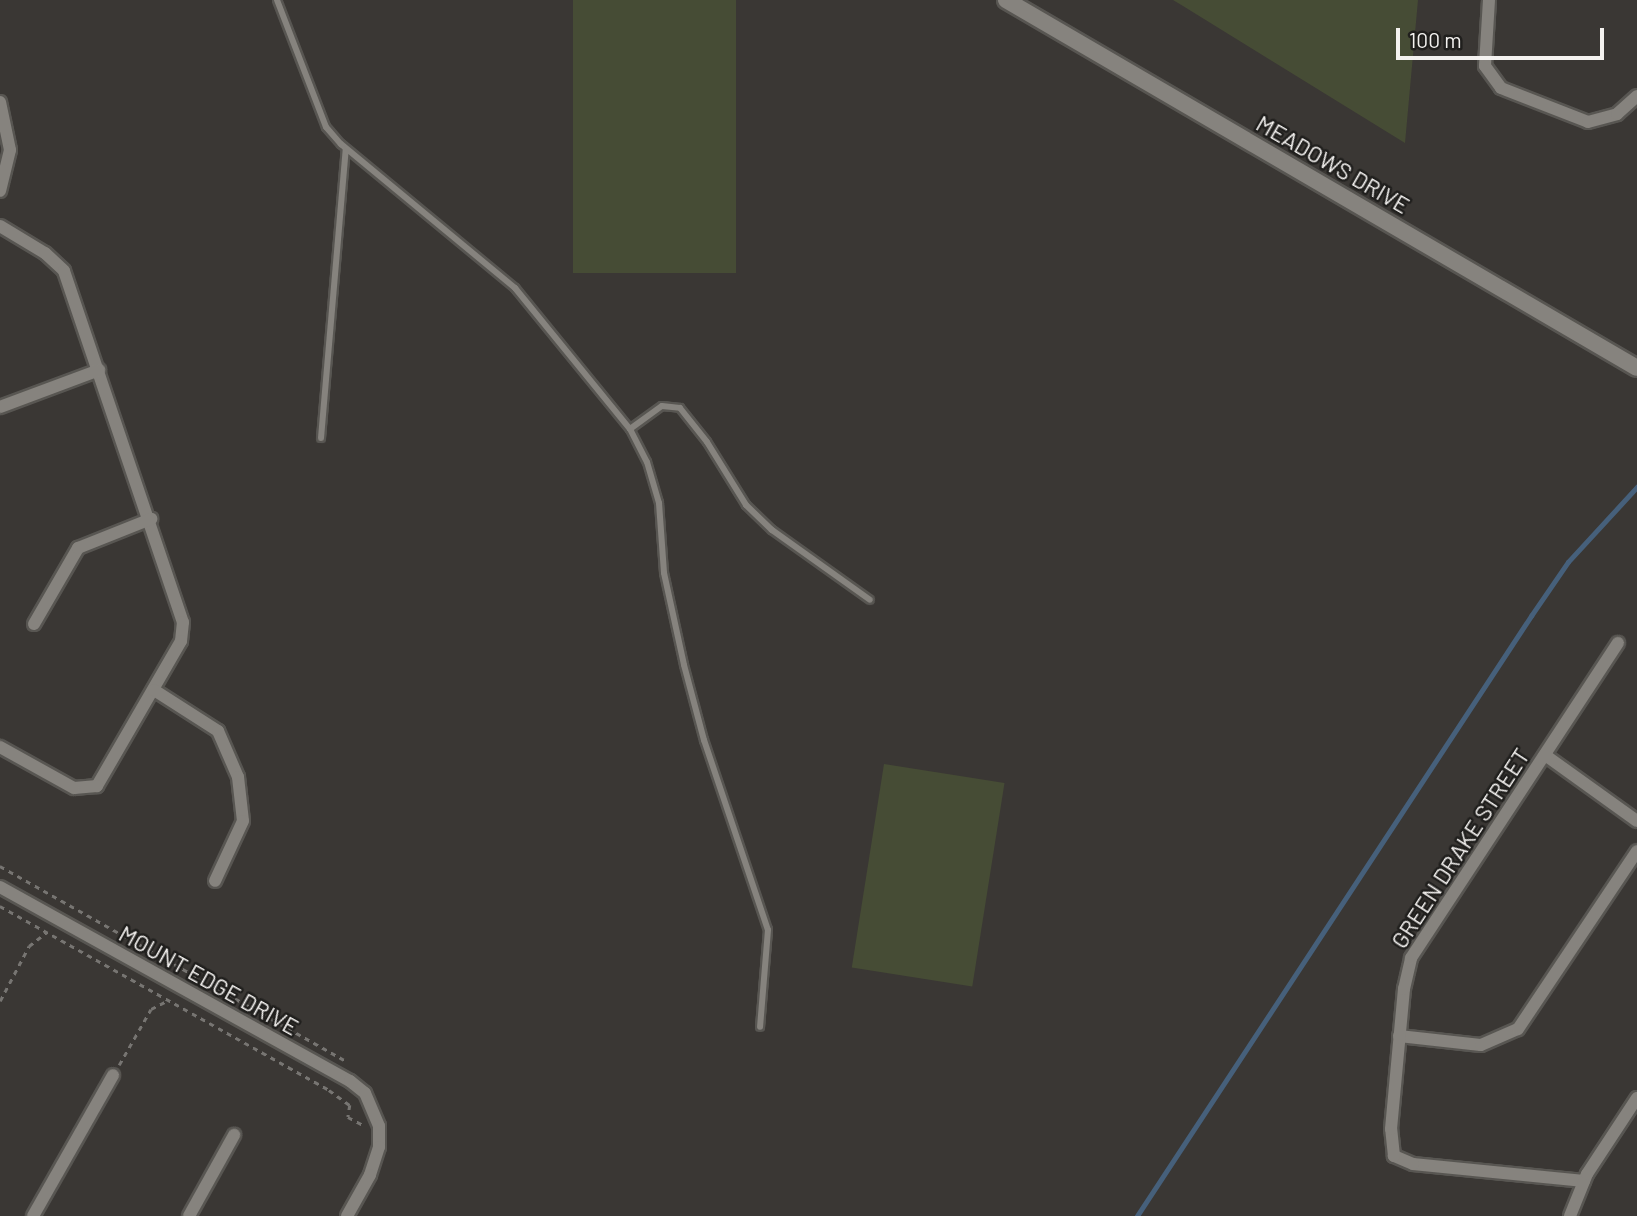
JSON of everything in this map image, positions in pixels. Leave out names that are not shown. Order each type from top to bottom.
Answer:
[{"type":"street","name":"MEADOWS DRIVE","points":[[1006,0],[1637,368]]},
{"type":"street","points":[[1489,0],[1485,66],[1501,88],[1588,122],[1618,114],[1637,96]]},
{"type":"street","points":[[0,102],[10,150],[0,191]]},
{"type":"street","points":[[0,226],[38,247],[64,271],[151,519],[183,622],[181,641],[104,779],[86,790],[74,789],[0,747]]},
{"type":"street","points":[[0,407],[99,370]]},
{"type":"street","points":[[34,625],[78,548],[151,519]]},
{"type":"street","name":"GREEN DRAKE STREET","points":[[1584,1181],[1402,1161],[1394,1156],[1390,1139],[1407,971],[1416,947],[1618,643]]},
{"type":"street","points":[[153,690],[218,731],[238,777],[243,821],[215,881]]},
{"type":"street","points":[[1545,755],[1637,821]]},
{"type":"street","points":[[1399,1036],[1481,1045],[1518,1029],[1637,851]]},
{"type":"street","name":"MOUNT EDGE DRIVE","points":[[0,887],[350,1081],[374,1106],[379,1130]]},
{"type":"street","points":[[33,1216],[113,1074]]},
{"type":"street","points":[[1570,1216],[1584,1181],[1637,1098]]},
{"type":"street","points":[[347,1216],[370,1175],[379,1130]]},
{"type":"street","points":[[189,1216],[234,1135]]},
{"type":"lane","points":[[277,0],[315,106],[326,127],[346,149],[514,288],[630,429],[659,503],[664,573],[704,740],[764,906],[768,930],[760,1027]]},
{"type":"lane","points":[[321,438],[346,149]]},
{"type":"lane","points":[[630,429],[662,406],[680,408],[707,442],[746,505],[772,530],[870,600]]},
{"type":"path","points":[[0,866],[348,1062]]},
{"type":"path","points":[[0,906],[329,1090],[350,1105],[348,1117],[379,1130]]},
{"type":"path","points":[[0,1001],[29,946],[47,932]]},
{"type":"path","points":[[113,1074],[151,1009],[169,1000]]},
{"type":"green space","points":[[573,0],[736,0],[736,273],[573,273]]},
{"type":"green space","points":[[1173,0],[1418,0],[1405,143],[1183,6]]},
{"type":"green space","points":[[884,764],[1004,783],[972,987],[852,967]]},
{"type":"waterway","points":[[1137,1216],[1568,562],[1637,487]]}]
